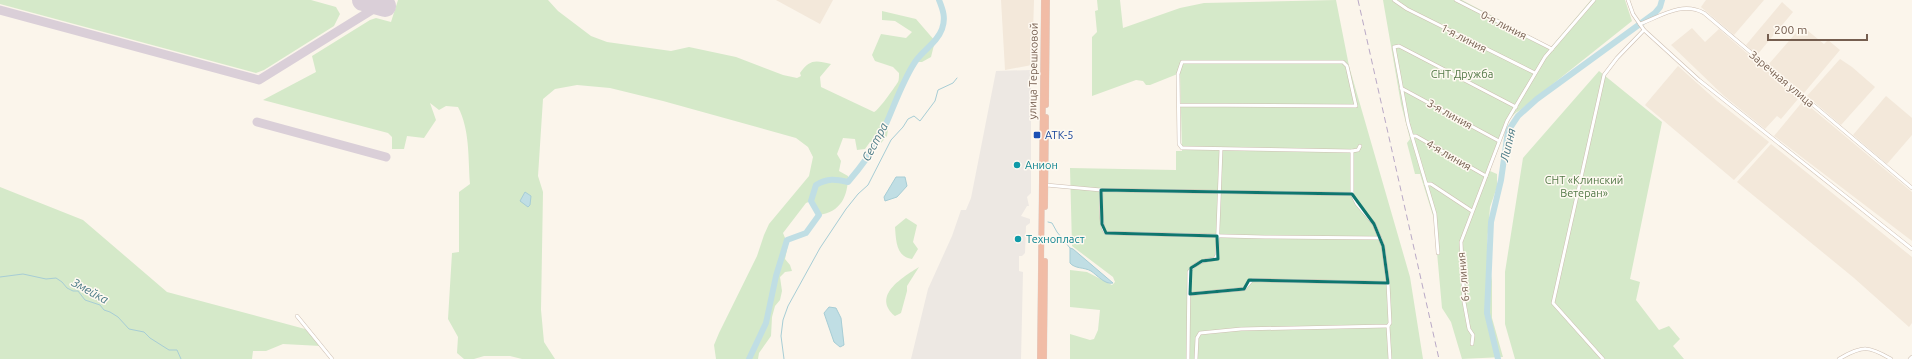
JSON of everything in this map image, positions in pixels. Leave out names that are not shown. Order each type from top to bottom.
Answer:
[{"type":"highway","name":"улица Терешковой","points":[[1040,359],[1044,0]]},
{"type":"highway","name":"улица Терешковой","points":[[1044,359],[1048,0]]},
{"type":"street","name":"1-я линия","points":[[1394,0],[1407,9],[1535,74]]},
{"type":"street","name":"0-я линия","points":[[1456,0],[1552,49]]},
{"type":"street","name":"6-я линия","points":[[1472,344],[1473,335],[1469,329],[1464,302],[1460,247],[1472,211],[1507,121],[1552,49],[1594,0]]},
{"type":"street","points":[[1628,0],[1633,14],[1644,30],[1699,80],[1912,249]]},
{"type":"street","name":"Заречная улица","points":[[1640,24],[1680,8],[1692,8],[1704,14],[1912,188]]},
{"type":"street","points":[[1603,359],[1553,303],[1604,75],[1617,58],[1644,30]]},
{"type":"street","points":[[1438,253],[1436,218],[1412,136],[1394,49],[1396,46],[1399,46],[1516,107]]},
{"type":"street","points":[[1180,105],[1356,106],[1347,66],[1343,62],[1182,62],[1178,74],[1180,146],[1185,148],[1352,151],[1358,150],[1360,146]]},
{"type":"street","name":"3-я линия","points":[[1401,88],[1499,141]]},
{"type":"street","name":"4-я линия","points":[[1412,136],[1416,136],[1486,176]]},
{"type":"street","points":[[1188,359],[1190,272],[1195,265],[1202,261],[1217,257],[1221,149]]},
{"type":"street","points":[[1352,151],[1352,194],[1357,204],[1374,224],[1380,238],[1386,265],[1390,323],[1388,326],[1390,359]]},
{"type":"street","points":[[1426,184],[1431,184],[1472,211]]},
{"type":"street","points":[[1046,185],[1101,190],[1352,194]]},
{"type":"street","points":[[1101,190],[1102,224],[1106,233],[1380,238]]},
{"type":"street","points":[[1190,294],[1244,289],[1252,280],[1388,283]]},
{"type":"street","points":[[297,316],[332,359]]},
{"type":"street","points":[[1196,359],[1197,338],[1200,334],[1248,328],[1388,326]]},
{"type":"street","points":[[1839,359],[1853,352],[1869,348],[1892,359]]},
{"type":"highlighted area","points":[[1101,190],[1352,194],[1374,224],[1383,246],[1388,283],[1249,280],[1244,289],[1190,294],[1191,268],[1202,261],[1218,259],[1217,236],[1106,233],[1102,224]]},
{"type":"shaded area","points":[[776,0],[833,0],[820,24]]},
{"type":"shaded area","points":[[1001,0],[1034,0],[1032,65],[1005,70]]},
{"type":"shaded area","points":[[1706,0],[1764,0],[1734,35],[1701,7]]},
{"type":"shaded area","points":[[1782,2],[1793,12],[1757,55],[1746,45]]},
{"type":"shaded area","points":[[1802,26],[1824,44],[1828,40],[1840,50],[1804,93],[1768,65]]},
{"type":"shaded area","points":[[1692,28],[1705,42],[1719,29],[1798,99],[1781,119],[1777,116],[1765,129],[1724,96],[1671,45]]},
{"type":"shaded area","points":[[1840,59],[1852,67],[1875,87],[1841,125],[1807,96]]},
{"type":"shaded area","points":[[1678,66],[1717,101],[1769,142],[1734,180],[1645,105]]},
{"type":"shaded area","points":[[1031,70],[1031,193],[1027,197],[1029,206],[1027,206],[1021,216],[1030,219],[1030,223],[1026,226],[1025,253],[1022,256],[1019,256],[1019,271],[1023,272],[1021,359],[911,359],[928,289],[952,236],[961,210],[966,210],[971,198],[996,71]]},
{"type":"shaded area","points":[[1886,96],[1912,118],[1912,135],[1887,164],[1853,135]]},
{"type":"shaded area","points":[[1803,101],[1912,192],[1912,241],[1774,136]]},
{"type":"shaded area","points":[[1771,144],[1912,257],[1912,323],[1909,327],[1854,278],[1737,182]]},
{"type":"green space","points":[[0,0],[311,0],[336,7],[340,14],[334,26],[264,70],[256,73],[0,4]]},
{"type":"green space","points":[[398,0],[548,0],[558,11],[591,36],[607,42],[671,51],[689,47],[736,57],[783,75],[797,78],[801,76],[800,73],[810,63],[817,61],[831,64],[820,77],[821,87],[874,112],[890,94],[899,78],[899,73],[893,67],[875,61],[872,55],[881,34],[906,38],[912,32],[895,21],[882,20],[882,11],[916,19],[935,41],[931,57],[922,62],[915,62],[891,109],[887,136],[881,143],[870,142],[865,149],[857,150],[855,139],[843,138],[837,154],[841,161],[839,171],[848,176],[847,190],[842,202],[833,210],[819,215],[811,201],[806,203],[783,233],[788,245],[785,259],[790,265],[792,271],[785,272],[780,277],[782,291],[780,300],[775,306],[772,317],[771,336],[759,353],[758,359],[716,359],[714,345],[757,256],[769,224],[809,176],[813,157],[808,147],[796,138],[663,101],[610,88],[577,85],[555,89],[543,99],[538,176],[543,192],[541,310],[544,342],[555,359],[522,359],[510,356],[484,356],[474,359],[464,359],[457,353],[458,337],[448,319],[452,253],[459,252],[459,192],[470,184],[467,134],[458,107],[446,106],[439,110],[430,103],[436,120],[424,138],[407,136],[404,149],[392,149],[392,137],[388,133],[263,100],[316,72],[312,56],[370,20],[376,18],[391,22]]},
{"type":"green space","points":[[1097,0],[1120,0],[1123,28],[1180,8],[1204,3],[1336,0],[1349,66],[1410,277],[1423,359],[1070,359],[1070,334],[1090,340],[1094,339],[1098,330],[1100,310],[1070,307],[1070,270],[1087,272],[1112,285],[1115,282],[1113,277],[1072,246],[1070,168],[1176,170],[1176,151],[1182,151],[1180,73],[1150,85],[1146,85],[1143,81],[1136,80],[1092,96],[1092,37],[1097,32],[1095,11],[1098,10]]},
{"type":"green space","name":"СНТ Дружба","points":[[1383,0],[1462,0],[1551,47],[1591,0],[1625,0],[1632,21],[1514,114],[1505,128],[1498,147],[1490,171],[1497,174],[1497,187],[1490,207],[1487,244],[1492,281],[1492,318],[1503,357],[1462,359],[1451,322],[1442,308],[1434,219],[1420,174],[1415,174],[1407,143],[1410,139],[1401,104]]},
{"type":"green space","name":"СНТ «Клинский Ветеран»","points":[[1599,71],[1662,122],[1630,279],[1640,282],[1636,300],[1659,330],[1669,326],[1680,339],[1673,346],[1684,359],[1515,359],[1505,324],[1505,272],[1523,158]]},
{"type":"green space","points":[[0,187],[83,220],[167,292],[305,329],[321,346],[283,344],[266,351],[253,351],[252,359],[0,359]]},
{"type":"green space","points":[[906,218],[917,225],[913,242],[918,249],[912,259],[907,258],[900,251],[896,237],[895,227]]},
{"type":"green space","points":[[919,267],[907,286],[901,313],[895,316],[888,309],[886,301],[888,294],[898,282]]},
{"type":"water","points":[[896,177],[905,177],[907,186],[897,197],[885,201],[884,197]]},
{"type":"water","points":[[525,192],[531,196],[530,205],[528,207],[520,201]]},
{"type":"water","points":[[1070,248],[1113,283],[1107,283],[1091,271],[1072,265],[1070,263]]},
{"type":"water","points":[[829,307],[836,308],[841,318],[844,345],[840,347],[834,342],[824,313]]},
{"type":"waterway","name":"Сестра","points":[[749,359],[766,323],[776,276],[787,240],[806,233],[819,215],[811,201],[816,185],[824,181],[832,180],[848,182],[869,155],[880,137],[900,90],[915,62],[940,34],[944,18],[939,0]]},
{"type":"waterway","name":"Липня","points":[[1498,359],[1487,313],[1491,222],[1501,180],[1508,131],[1518,116],[1537,99],[1655,13],[1660,7],[1662,0]]},
{"type":"waterway","points":[[784,359],[781,336],[783,320],[788,306],[820,248],[846,209],[858,194],[868,185],[891,140],[908,119],[914,116],[920,121],[935,101],[938,90],[953,83],[957,78]]},
{"type":"waterway","points":[[1048,222],[1052,223],[1057,232],[1070,248]]},
{"type":"waterway","name":"Змейка","points":[[0,277],[23,274],[46,279],[56,278],[67,288],[73,291],[78,291],[85,300],[100,305],[104,310],[118,317],[129,329],[144,332],[150,338],[169,350],[177,350],[181,359]]},
{"type":"taxiway","points":[[0,10],[259,80],[380,5],[379,0]]},
{"type":"taxiway","points":[[257,122],[386,157]]},
{"type":"runway","points":[[363,0],[385,6]]},
{"type":"railway","points":[[1358,0],[1439,359]]},
{"type":"place","name":"АТК-5","points":[[1037,135]]},
{"type":"place","name":"Анион","points":[[1017,165]]},
{"type":"place","name":"Технопласт","points":[[1018,239]]}]
